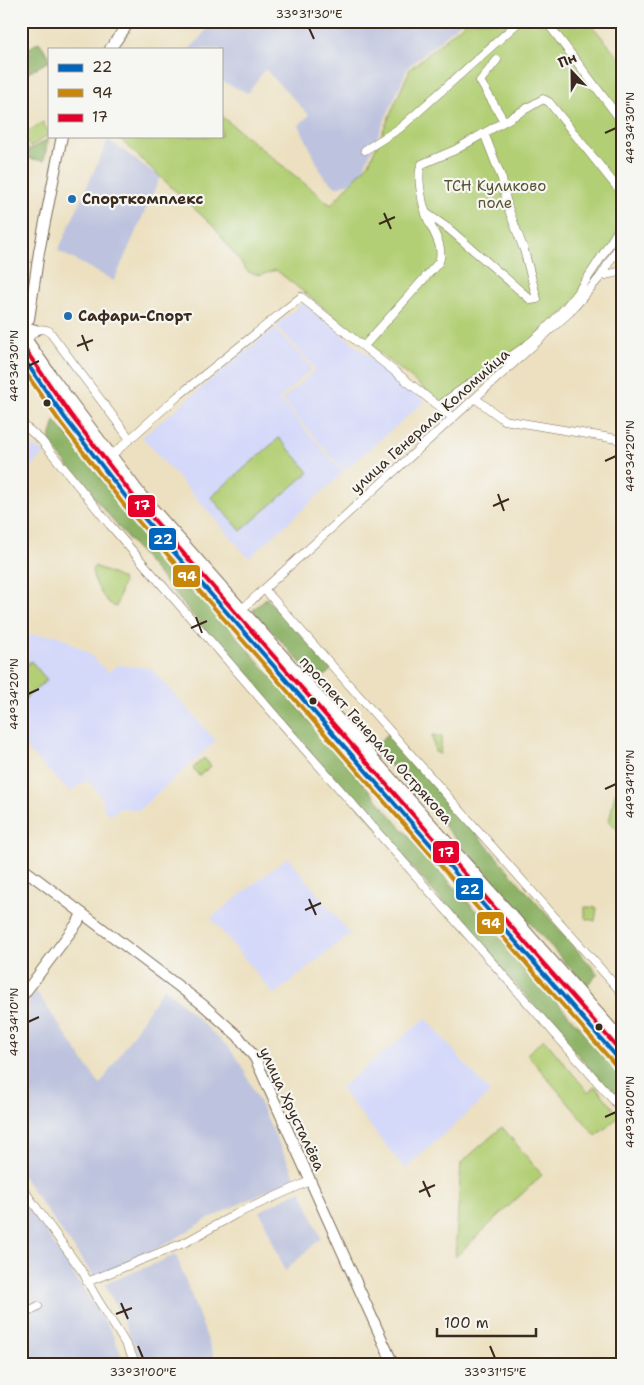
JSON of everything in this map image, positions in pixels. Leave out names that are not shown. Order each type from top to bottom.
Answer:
[{"type":"main road","points":[[111,48],[130,21]]},
{"type":"main road","points":[[52,376],[23,352],[26,310],[32,291],[62,138]]},
{"type":"main road","name":"проспект Генерала Острякова","points":[[26,327],[52,376],[142,496],[623,1042]]},
{"type":"main road","name":"проспект Генерала Острякова","points":[[23,352],[30,368],[65,418],[130,502],[623,1064]]},
{"type":"main road","points":[[21,377],[30,368]]},
{"type":"main road","name":"улица Хрусталёва","points":[[21,868],[202,1004],[238,1036],[255,1058],[393,1364]]},
{"type":"main road","points":[[21,998],[75,926],[82,913]]},
{"type":"street","points":[[365,150],[400,128],[520,21]]},
{"type":"street","points":[[546,21],[623,123]]},
{"type":"street","points":[[497,60],[480,81],[504,121]]},
{"type":"street","points":[[364,346],[439,262],[441,251],[426,213],[419,173],[421,165],[484,133],[540,100],[546,100],[616,186]]},
{"type":"street","points":[[426,213],[449,229],[531,300],[537,299],[524,250],[508,205],[502,179],[484,133]]},
{"type":"street","points":[[439,406],[528,344],[589,279],[623,222]]},
{"type":"street","name":"улица Генерала Коломийца","points":[[242,610],[452,417],[476,399],[570,312],[601,276],[623,239]]},
{"type":"street","points":[[601,276],[623,271]]},
{"type":"street","points":[[112,455],[178,396],[301,296],[452,417]]},
{"type":"street","points":[[26,327],[49,331],[130,439]]},
{"type":"street","points":[[476,399],[504,420],[623,440]]},
{"type":"street","points":[[21,423],[42,440],[82,492],[238,674],[623,1111]]},
{"type":"street","points":[[265,590],[623,994]]},
{"type":"street","points":[[87,1282],[186,1242],[236,1214],[310,1181]]},
{"type":"street","points":[[21,1186],[126,1340],[136,1364]]},
{"type":"street","points":[[21,1316],[38,1306]]},
{"type":"shaded area","points":[[236,21],[290,21],[292,25],[318,21],[463,21],[408,67],[358,181],[336,187],[323,176],[299,125],[309,115],[265,69],[248,93],[222,81],[222,48],[191,48],[210,26]]},
{"type":"shaded area","points":[[108,140],[160,177],[114,281],[58,251]]},
{"type":"shaded area","points":[[303,303],[425,401],[344,471],[282,400],[316,369],[276,325]]},
{"type":"shaded area","points":[[274,328],[312,368],[279,399],[343,473],[249,558],[142,437]]},
{"type":"shaded area","points":[[21,440],[45,453],[21,478]]},
{"type":"shaded area","points":[[21,635],[57,635],[87,652],[108,672],[117,665],[151,668],[216,741],[139,810],[121,808],[110,815],[104,809],[102,797],[87,780],[70,792],[21,744]]},
{"type":"shaded area","points":[[288,857],[350,934],[274,995],[211,918]]},
{"type":"shaded area","points":[[164,987],[229,1048],[241,1064],[295,1177],[206,1220],[170,1242],[95,1278],[21,1174],[21,1011],[36,991],[100,1085]]},
{"type":"shaded area","points":[[426,1018],[490,1093],[405,1169],[340,1088]]},
{"type":"shaded area","points":[[301,1190],[321,1238],[285,1271],[260,1211]]},
{"type":"shaded area","points":[[21,1194],[112,1333],[125,1364],[21,1364]]},
{"type":"shaded area","points":[[176,1255],[217,1364],[144,1364],[105,1284]]},
{"type":"green space","name":"ТСН Куликово поле","points":[[467,21],[588,21],[623,62],[623,229],[598,273],[573,304],[452,411],[276,270],[260,275],[248,272],[214,227],[120,139],[222,138],[222,117],[331,205],[369,163],[410,69]]},
{"type":"green space","points":[[39,42],[48,55],[48,62],[21,77],[21,53]]},
{"type":"green space","points":[[43,122],[48,132],[48,135],[30,147],[22,135]]},
{"type":"green space","points":[[21,139],[29,150],[48,139],[44,161],[21,157]]},
{"type":"green space","points":[[28,218],[21,275],[21,223]]},
{"type":"green space","points":[[55,421],[126,508],[399,825],[623,1076],[623,1106],[334,778],[120,529],[51,445],[49,441]]},
{"type":"green space","points":[[279,438],[309,472],[241,531],[211,497]]},
{"type":"green space","points":[[95,566],[122,579],[123,582],[116,607],[107,601],[97,585],[92,569]]},
{"type":"green space","points":[[266,598],[332,669],[318,682],[253,610]]},
{"type":"green space","points":[[31,661],[47,680],[21,702],[21,669]]},
{"type":"green space","points":[[389,733],[598,974],[586,986],[374,747]]},
{"type":"green space","points":[[432,735],[442,736],[440,754],[435,752]]},
{"type":"green space","points":[[204,758],[211,766],[199,776],[193,768]]},
{"type":"green space","points":[[623,786],[623,827],[620,831],[609,822],[615,793]]},
{"type":"green space","points":[[585,907],[597,908],[595,921],[585,918]]},
{"type":"green space","points":[[544,1039],[588,1092],[595,1086],[620,1116],[596,1136],[527,1054]]},
{"type":"green space","points":[[502,1127],[542,1175],[455,1257],[461,1163]]},
{"type":"transit line","name":"17","points":[[26,351],[70,414],[134,497],[623,1054]]},
{"type":"transit line","name":"22","points":[[21,355],[65,418],[129,501],[623,1064]]},
{"type":"transit line","name":"94","points":[[21,366],[60,422],[124,505],[618,1068]]},
{"type":"place","name":"Спорткомплекс","points":[[72,199]]},
{"type":"place","name":"Сафари-Спорт","points":[[68,316]]}]
